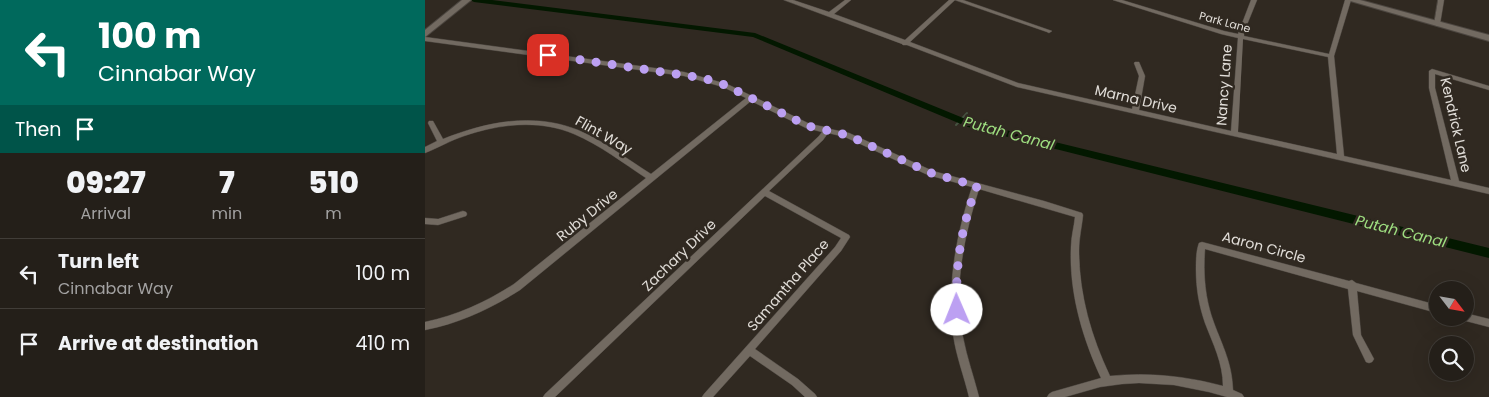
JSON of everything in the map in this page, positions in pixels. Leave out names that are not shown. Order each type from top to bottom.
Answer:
[{"type":"street","points":[[425,34],[467,0]]},
{"type":"street","name":"Marna Drive","points":[[787,0],[830,14],[1017,85],[1489,191]]},
{"type":"street","points":[[830,14],[848,0]]},
{"type":"street","points":[[905,44],[952,0]]},
{"type":"street","points":[[958,0],[1049,31]]},
{"type":"street","name":"Park Lane","points":[[1116,0],[1240,38],[1331,56]]},
{"type":"street","name":"Nancy Lane","points":[[1233,134],[1240,38],[1243,23],[1254,0]]},
{"type":"street","points":[[1341,158],[1331,56],[1350,0],[1489,38]]},
{"type":"street","points":[[1437,24],[1441,0]]},
{"type":"street","points":[[425,39],[684,74],[713,81],[808,126],[827,129],[864,142],[931,173],[1079,215],[1075,249],[1081,313],[1092,346],[1107,381]]},
{"type":"street","points":[[1135,112],[1143,76],[1137,63]]},
{"type":"street","name":"Kendrick Lane","points":[[1456,184],[1432,88],[1432,71],[1489,88]]},
{"type":"street","name":"Ruby Drive","points":[[425,326],[465,315],[503,296],[529,278],[750,98]]},
{"type":"street","points":[[431,123],[441,142]]},
{"type":"street","name":"Flint Way","points":[[425,150],[441,142],[483,128],[542,123],[560,126],[578,133],[652,178]]},
{"type":"street","name":"Zachary Drive","points":[[548,397],[821,138],[827,129]]},
{"type":"street","points":[[974,397],[962,356],[957,326],[956,294],[961,234],[977,186]]},
{"type":"street","name":"Samantha Place","points":[[707,397],[838,249],[846,237],[764,192]]},
{"type":"street","points":[[425,221],[438,222],[463,214]]},
{"type":"street","name":"Aaron Circle","points":[[1228,392],[1229,374],[1223,350],[1209,321],[1202,297],[1199,277],[1202,245],[1352,284],[1429,307]]},
{"type":"street","points":[[1352,284],[1357,335],[1369,359]]},
{"type":"street","points":[[1474,319],[1489,323]]},
{"type":"street","points":[[749,350],[795,382],[812,397]]},
{"type":"street","points":[[1051,397],[1107,381],[1143,380],[1190,383],[1228,392],[1239,397]]},
{"type":"waterway","name":"Putah Canal","points":[[474,0],[755,35],[971,125],[1489,253]]},
{"type":"waterway","name":"Putah Canal","points":[[956,125],[967,113]]},
{"type":"route","points":[[548,55],[703,78],[725,85],[808,126],[847,135],[931,173],[977,186],[961,234],[957,264],[957,310]]}]
